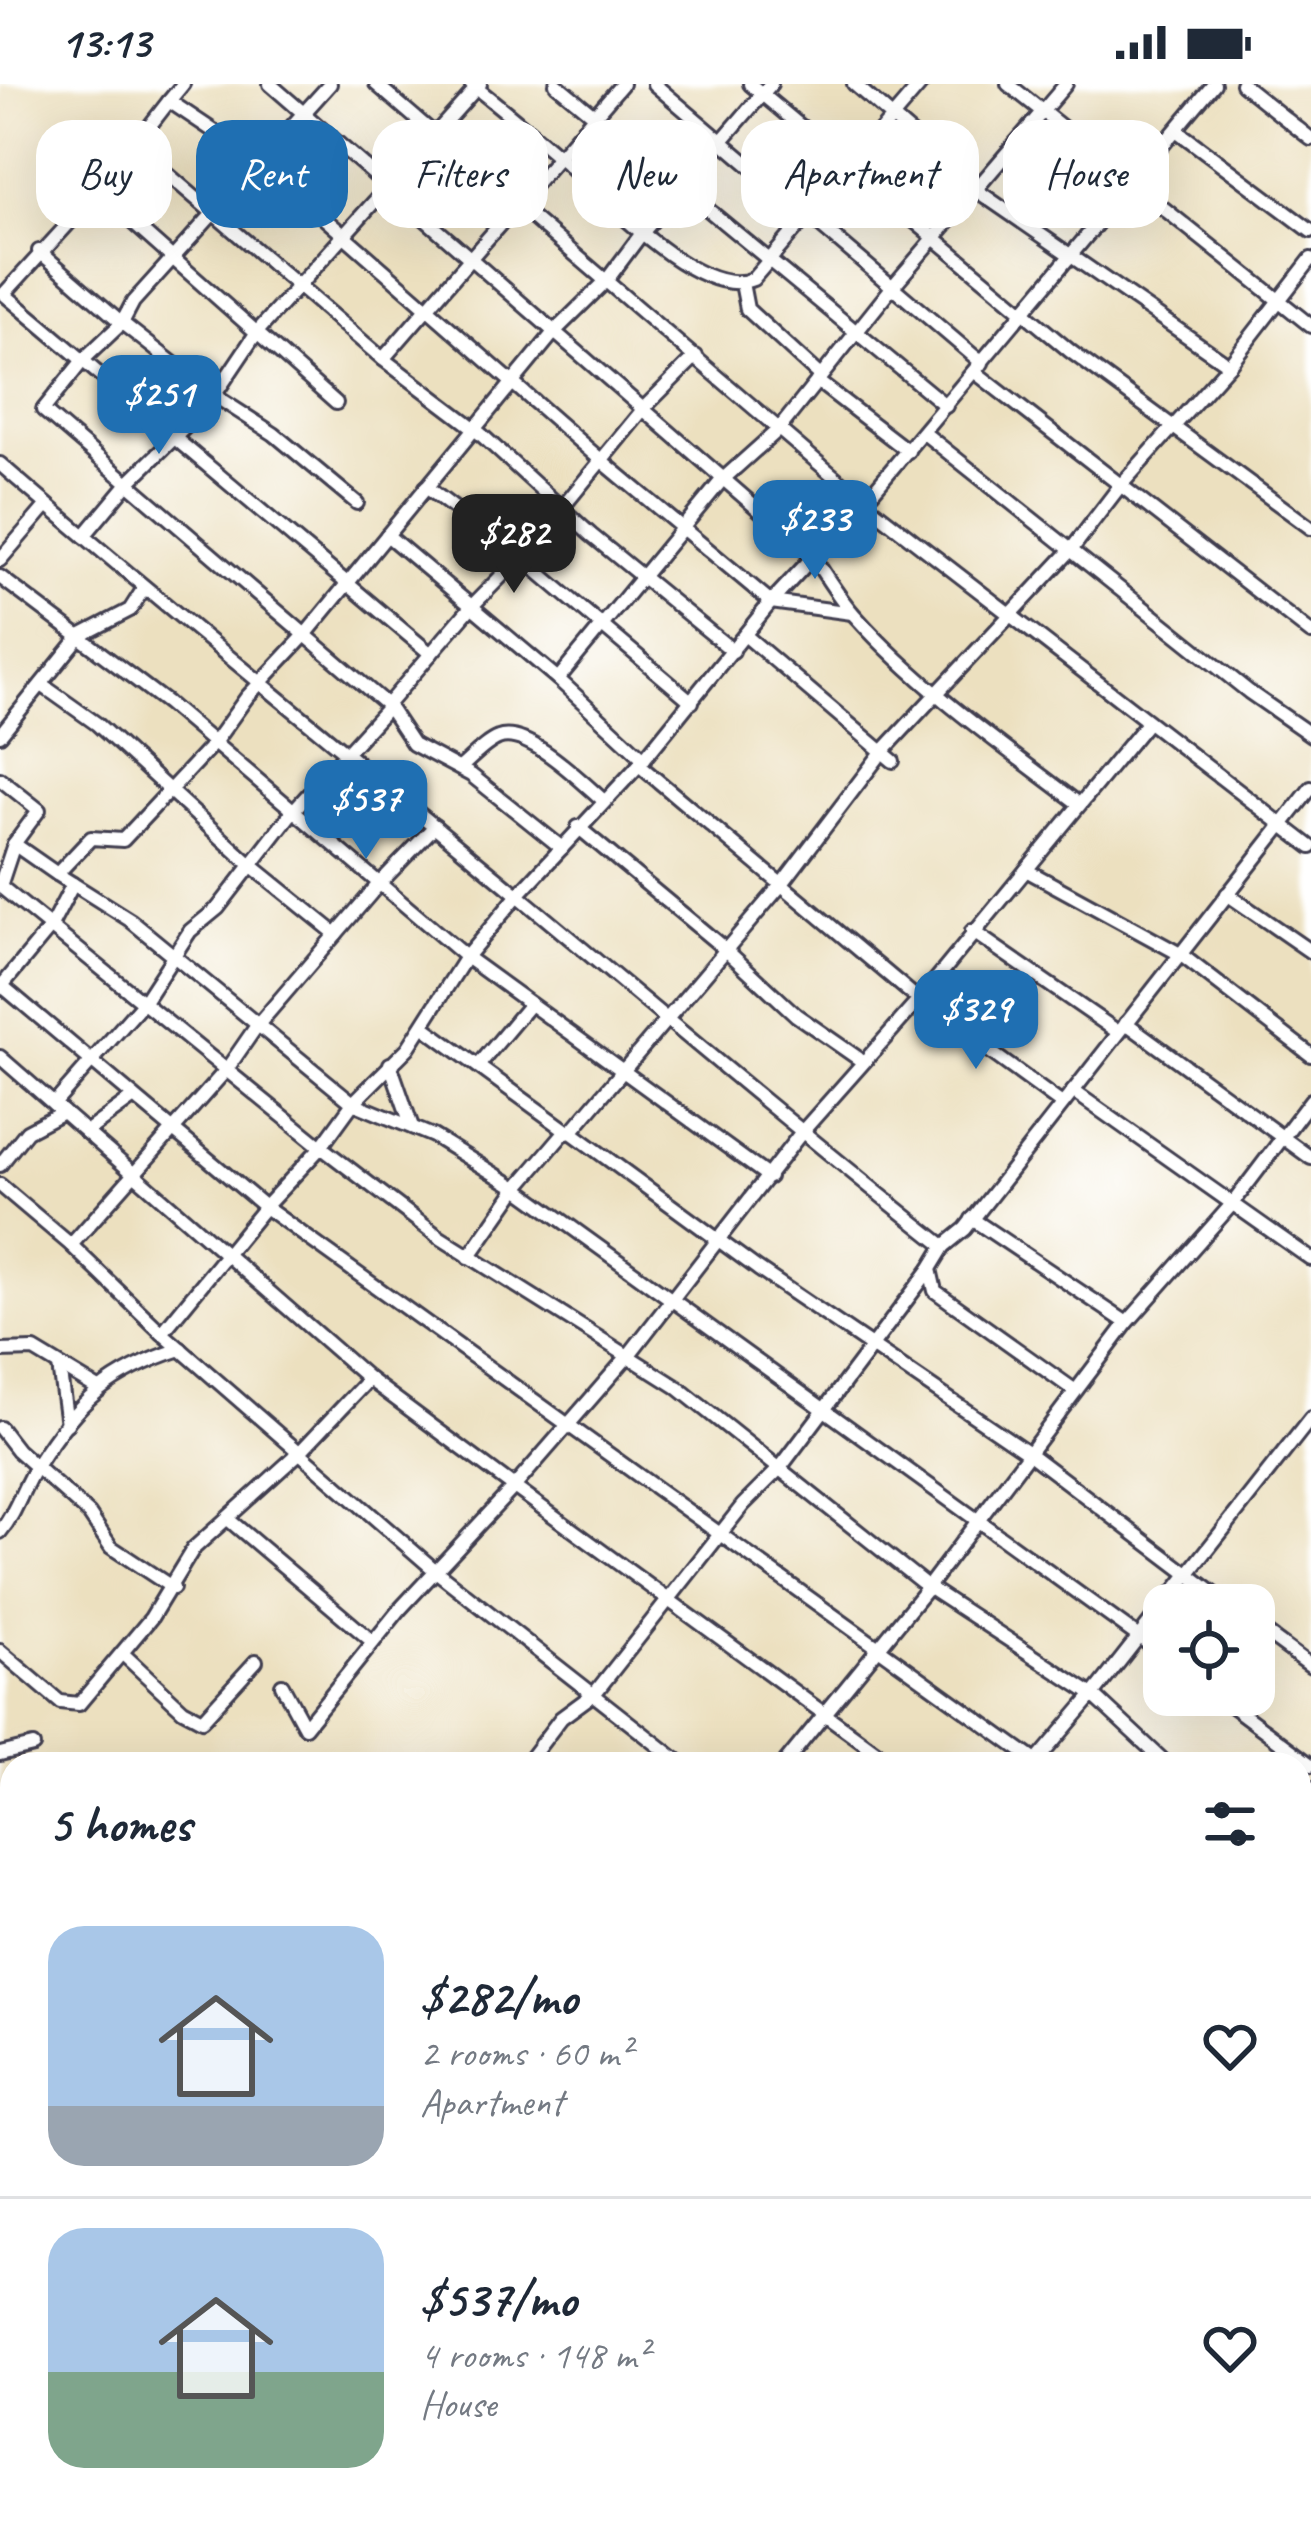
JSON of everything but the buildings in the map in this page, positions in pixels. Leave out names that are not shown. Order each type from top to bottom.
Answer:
[{"type":"street","points":[[155,120],[183,84]]},
{"type":"street","points":[[270,84],[372,172]]},
{"type":"street","points":[[298,120],[330,84]]},
{"type":"street","points":[[376,84],[421,120]]},
{"type":"street","points":[[556,84],[600,120]]},
{"type":"street","points":[[548,170],[622,84]]},
{"type":"street","points":[[654,84],[741,156]]},
{"type":"street","points":[[750,84],[766,89],[799,120]]},
{"type":"street","points":[[854,84],[894,120]]},
{"type":"street","points":[[892,118],[921,84]]},
{"type":"street","points":[[1009,84],[1052,120]]},
{"type":"street","points":[[979,186],[1066,84]]},
{"type":"street","points":[[1169,139],[1214,84]]},
{"type":"street","points":[[1242,84],[1311,140]]},
{"type":"street","points":[[448,120],[476,85],[642,233],[704,274],[742,283],[753,279],[799,228]]},
{"type":"street","points":[[717,146],[766,89]]},
{"type":"street","points":[[169,101],[197,120]]},
{"type":"street","points":[[1176,130],[1311,231]]},
{"type":"street","points":[[172,176],[196,196]]},
{"type":"street","points":[[979,192],[1229,364]]},
{"type":"street","points":[[83,536],[128,482],[215,396],[257,332],[372,203]]},
{"type":"street","points":[[717,215],[946,406]]},
{"type":"street","points":[[1169,215],[1311,326]]},
{"type":"street","points":[[62,228],[4,294],[431,654]]},
{"type":"street","points":[[139,228],[337,403]]},
{"type":"street","points":[[200,228],[43,410],[387,706],[413,744],[460,768],[562,848]]},
{"type":"street","points":[[234,228],[383,359],[474,428],[562,509],[733,651]]},
{"type":"street","points":[[334,228],[771,602],[852,613]]},
{"type":"street","points":[[435,228],[813,557],[852,613],[939,693],[1079,804]]},
{"type":"street","points":[[383,359],[498,228]]},
{"type":"street","points":[[544,228],[864,502],[1311,847]]},
{"type":"street","points":[[57,874],[91,838],[123,840],[214,743],[247,697],[305,635],[555,331],[607,280],[646,228]]},
{"type":"street","points":[[827,228],[978,367],[1120,486],[1311,633]]},
{"type":"street","points":[[924,228],[1024,314],[1311,528]]},
{"type":"street","points":[[558,679],[722,480],[779,429],[943,228]]},
{"type":"street","points":[[162,1333],[265,1207],[322,1147],[352,1103],[424,1027],[466,956],[641,762],[771,602],[864,502],[1096,228]]},
{"type":"street","points":[[39,251],[215,396],[274,434],[357,503]]},
{"type":"street","points":[[469,1257],[517,1188],[625,1072],[664,1019],[939,693],[1071,550],[1120,486],[1229,364],[1311,259]]},
{"type":"street","points":[[742,283],[747,310],[819,378],[908,451]]},
{"type":"street","points":[[0,1165],[27,1130],[59,1108],[90,1060],[143,1003],[190,931],[218,908],[293,811],[562,509],[645,407],[696,356]]},
{"type":"street","points":[[924,433],[1249,692],[1311,735]]},
{"type":"street","points":[[0,466],[801,1133],[944,1246]]},
{"type":"street","points":[[426,487],[519,557],[692,702]]},
{"type":"street","points":[[0,560],[47,505]]},
{"type":"street","points":[[387,535],[558,679],[641,762],[781,885],[919,1000],[1062,1104]]},
{"type":"street","points":[[0,577],[214,743],[466,956],[769,1177]]},
{"type":"street","points":[[0,735],[80,637],[130,610],[144,588]]},
{"type":"street","points":[[746,636],[887,757]]},
{"type":"street","points":[[42,685],[97,724],[251,866],[336,934]]},
{"type":"street","points":[[282,1685],[305,1727],[374,1642],[628,1356],[801,1133],[919,1000],[1147,723]]},
{"type":"street","points":[[460,768],[494,739],[506,735],[560,763],[604,801]]},
{"type":"street","points":[[0,779],[39,811],[14,844],[1,886],[50,928],[322,1147],[469,1257],[677,1387],[928,1587],[1093,1695],[1154,1752]]},
{"type":"street","points":[[535,1752],[561,1718],[595,1693],[743,1505],[780,1468],[944,1246],[972,1220],[1311,788]]},
{"type":"street","points":[[70,1245],[227,1070],[256,1027],[378,885],[435,826]]},
{"type":"street","points":[[578,827],[796,1015],[862,1061]]},
{"type":"street","points":[[14,844],[130,920],[352,1103],[412,1126],[517,1188],[1143,1639]]},
{"type":"street","points":[[1027,870],[1180,954],[1311,1055]]},
{"type":"street","points":[[73,884],[50,928],[0,986],[265,1207],[1021,1752]]},
{"type":"street","points":[[1227,894],[1311,952]]},
{"type":"street","points":[[973,931],[1311,1158]]},
{"type":"street","points":[[478,1066],[530,1004]]},
{"type":"street","points":[[424,1027],[758,1269],[1027,1452],[1201,1584]]},
{"type":"street","points":[[0,1057],[369,1378],[877,1752]]},
{"type":"street","points":[[390,1064],[412,1126]]},
{"type":"street","points":[[1073,1091],[1311,1259]]},
{"type":"street","points":[[86,1132],[134,1097]]},
{"type":"street","points":[[794,1752],[928,1587],[1127,1323],[1233,1203],[1311,1100]]},
{"type":"street","points":[[0,1185],[437,1572],[667,1752]]},
{"type":"street","points":[[972,1220],[1127,1323]]},
{"type":"street","points":[[930,1269],[934,1291],[1074,1390]]},
{"type":"street","points":[[0,1532],[35,1467],[97,1388],[126,1370],[181,1349]]},
{"type":"street","points":[[0,1351],[34,1350],[97,1388]]},
{"type":"street","points":[[59,1366],[68,1424]]},
{"type":"street","points":[[0,1651],[60,1702],[71,1706],[86,1700],[173,1588],[194,1549],[299,1454],[369,1378]]},
{"type":"street","points":[[1045,1752],[1311,1418]]},
{"type":"street","points":[[0,1428],[35,1467],[89,1514],[111,1546],[173,1588]]},
{"type":"street","points":[[229,1520],[374,1642]]},
{"type":"street","points":[[1275,1639],[1311,1666]]},
{"type":"street","points":[[122,1653],[183,1710],[202,1720],[256,1661]]},
{"type":"street","points":[[1245,1716],[1294,1752]]},
{"type":"street","points":[[8,1752],[33,1746]]}]
